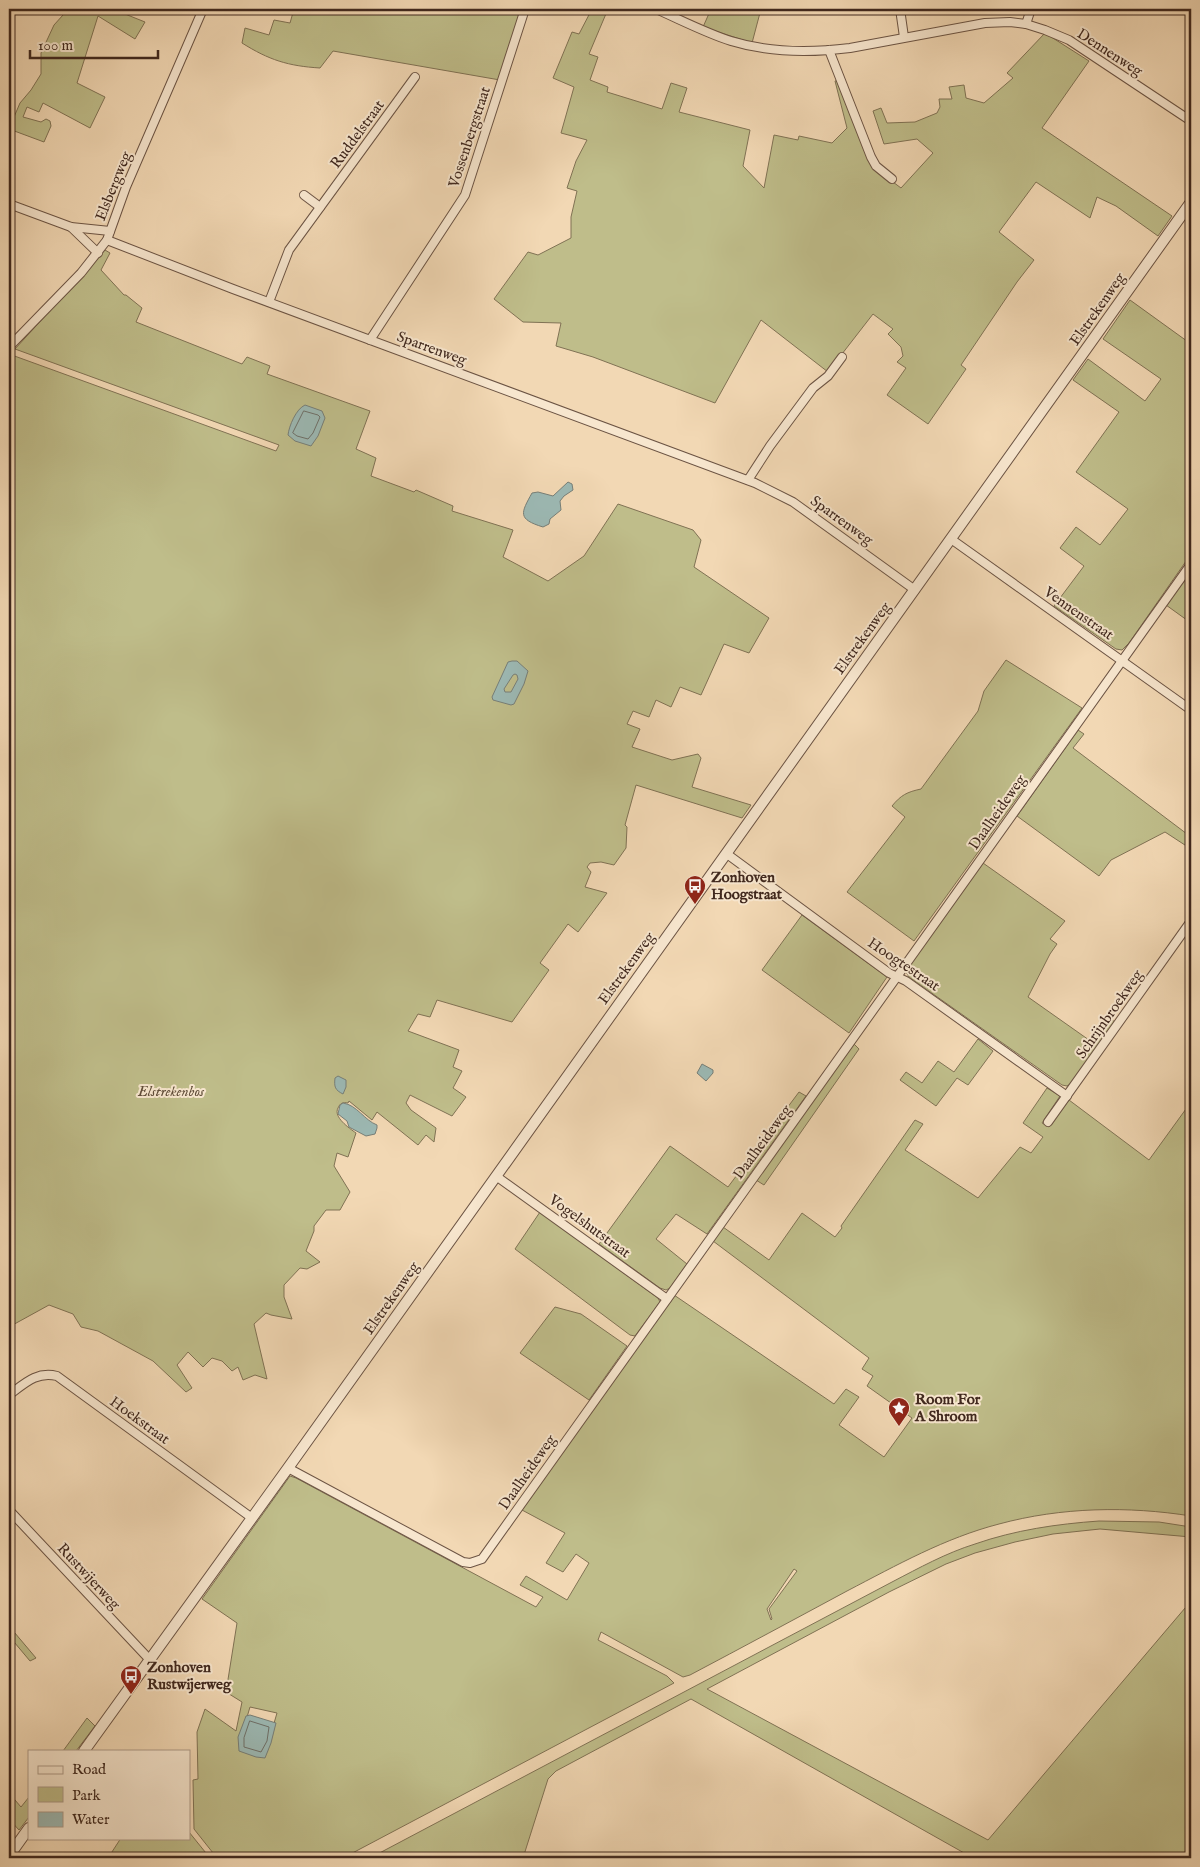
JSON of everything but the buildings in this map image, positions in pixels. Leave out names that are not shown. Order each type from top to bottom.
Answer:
[{"type":"street","name":"Elsbergweg","points":[[9,347],[81,274],[107,240],[126,187],[203,9]]},
{"type":"street","name":"Vossenbergstraat","points":[[370,340],[465,195],[525,9]]},
{"type":"street","name":"Dennenweg","points":[[656,9],[730,41],[774,50],[850,48],[985,23],[1010,22],[1026,24],[1069,40],[1191,121]]},
{"type":"street","points":[[900,9],[904,37]]},
{"type":"street","points":[[1026,24],[1031,9]]},
{"type":"street","points":[[829,50],[871,157],[876,166],[892,179]]},
{"type":"street","name":"Ruddelstraat","points":[[269,302],[289,250],[415,77]]},
{"type":"street","points":[[304,195],[320,207]]},
{"type":"street","name":"Elstrekenweg","points":[[85,1750],[1191,202]]},
{"type":"street","points":[[9,204],[72,227],[110,231]]},
{"type":"street","points":[[72,227],[98,253]]},
{"type":"street","name":"Sparrenweg","points":[[107,240],[748,480],[793,502],[915,590]]},
{"type":"street","points":[[748,480],[770,446],[813,388],[828,376],[842,357]]},
{"type":"street","name":"Vennenstraat","points":[[951,539],[1191,710]]},
{"type":"street","name":"Daalheideweg","points":[[288,1468],[463,1562],[476,1562],[486,1554],[1191,564]]},
{"type":"street","name":"Hoogtestraat","points":[[726,854],[889,973],[897,976],[1067,1096]]},
{"type":"street","name":"Schrijnbroekweg","points":[[1048,1122],[1191,921]]},
{"type":"street","name":"Vogelshutstraat","points":[[496,1176],[667,1299]]},
{"type":"street","name":"Hoekstraat","points":[[9,1395],[34,1376],[48,1374],[58,1376],[252,1518]]},
{"type":"street","name":"Rustwijerweg","points":[[9,1510],[150,1660]]},
{"type":"street","points":[[9,1856],[28,1829]]},
{"type":"green space","points":[[53,9],[121,9],[120,12],[145,22],[135,39],[98,16],[77,83],[105,97],[90,128],[43,103],[39,112],[27,107],[23,117],[41,122],[46,119],[50,121],[51,126],[44,142],[9,129],[9,115],[14,117],[20,103],[41,74],[41,53],[54,25],[63,15]]},
{"type":"green space","points":[[294,9],[521,9],[500,80],[333,51],[320,68],[298,66],[270,58],[242,43],[245,28],[269,35],[274,20],[290,23]]},
{"type":"green space","points":[[592,9],[608,9],[589,54],[598,57],[590,80],[608,87],[607,92],[662,109],[671,83],[687,88],[679,112],[750,130],[743,166],[764,188],[774,135],[798,140],[799,136],[832,143],[847,128],[835,81],[839,80],[870,157],[885,176],[901,188],[933,153],[917,139],[884,144],[873,111],[881,108],[887,123],[915,122],[937,113],[940,107],[939,99],[952,99],[949,87],[964,85],[966,98],[984,103],[1013,78],[1007,73],[1045,33],[1089,61],[1042,128],[1172,216],[1158,236],[1116,206],[1097,197],[1090,218],[1036,182],[999,232],[1034,260],[961,365],[966,369],[928,424],[887,395],[906,368],[897,362],[903,356],[901,347],[888,334],[893,329],[873,314],[828,372],[761,320],[715,403],[593,357],[556,346],[561,323],[523,322],[494,299],[528,252],[538,255],[571,238],[571,217],[577,191],[567,188],[576,161],[587,140],[561,133],[574,87],[553,78],[572,32],[579,34]]},
{"type":"green space","points":[[711,9],[761,9],[752,43],[703,27]]},
{"type":"green space","name":"Elstrekenbos","points":[[105,250],[110,253],[101,270],[124,295],[142,308],[136,322],[242,364],[247,357],[270,366],[267,374],[370,411],[356,449],[376,458],[371,476],[414,492],[416,490],[453,506],[452,511],[513,530],[503,557],[548,581],[584,556],[618,504],[693,530],[701,540],[694,567],[769,618],[749,653],[724,644],[701,695],[680,687],[671,707],[656,700],[649,717],[633,711],[627,724],[640,729],[632,747],[672,760],[698,754],[701,758],[692,787],[751,805],[742,818],[636,785],[625,825],[627,827],[626,848],[614,865],[601,862],[590,863],[587,867],[591,872],[585,887],[607,893],[578,932],[568,924],[540,963],[549,970],[512,1022],[437,1000],[430,1017],[418,1014],[408,1031],[459,1050],[453,1067],[462,1071],[453,1088],[466,1097],[452,1116],[410,1095],[406,1103],[411,1110],[436,1128],[434,1142],[426,1135],[418,1145],[377,1112],[372,1120],[349,1101],[339,1106],[337,1111],[340,1119],[356,1133],[348,1157],[337,1153],[334,1166],[350,1192],[340,1210],[326,1210],[314,1226],[314,1231],[306,1251],[320,1262],[307,1269],[300,1268],[284,1285],[284,1297],[292,1319],[266,1313],[254,1324],[267,1379],[255,1375],[243,1380],[238,1367],[232,1371],[222,1361],[212,1358],[203,1367],[188,1352],[177,1365],[192,1388],[186,1392],[153,1361],[98,1331],[81,1327],[73,1314],[49,1305],[9,1327],[9,354],[276,451],[279,445],[15,349]]},
{"type":"green space","points":[[1130,300],[1191,344],[1191,554],[1129,643],[1122,650],[1116,649],[1054,606],[1084,566],[1060,548],[1076,527],[1100,545],[1128,509],[1076,472],[1119,412],[1073,380],[1088,359],[1145,401],[1161,379],[1103,339]]},
{"type":"green space","points":[[1191,570],[1191,623],[1166,605]]},
{"type":"green space","points":[[1006,660],[1082,708],[914,941],[847,892],[905,817],[892,806],[905,794],[921,789],[978,711],[984,691]]},
{"type":"green space","points":[[1078,730],[1084,734],[1073,748],[1191,837],[1191,849],[1165,832],[1111,860],[1099,876],[1017,816]]},
{"type":"green space","points":[[983,863],[1065,921],[1050,939],[1057,944],[1028,997],[1089,1040],[1107,1017],[1115,1022],[1072,1083],[1067,1086],[1062,1085],[909,977],[906,972]]},
{"type":"green space","points":[[802,915],[887,977],[849,1033],[762,970]]},
{"type":"green space","points":[[978,1039],[993,1051],[968,1085],[957,1078],[936,1106],[900,1080],[906,1072],[922,1083],[938,1061],[954,1072]]},
{"type":"green space","points":[[854,1044],[859,1049],[764,1185],[756,1180]]},
{"type":"green space","points":[[1047,1088],[1060,1096],[1042,1123],[1049,1127],[1069,1100],[1149,1160],[1191,1102],[1191,1516],[1119,1510],[1071,1511],[1023,1518],[979,1530],[940,1544],[903,1562],[683,1677],[601,1632],[598,1640],[667,1676],[674,1683],[343,1858],[217,1858],[194,1829],[193,1780],[198,1779],[197,1732],[205,1709],[236,1731],[242,1702],[226,1692],[237,1623],[202,1599],[290,1476],[536,1607],[543,1597],[520,1585],[526,1576],[567,1600],[589,1563],[576,1554],[563,1572],[546,1563],[565,1533],[522,1510],[674,1295],[834,1404],[846,1389],[859,1397],[839,1425],[884,1457],[912,1418],[867,1386],[873,1376],[862,1369],[869,1358],[713,1241],[723,1227],[769,1260],[802,1213],[835,1237],[915,1120],[923,1124],[905,1150],[978,1198],[1020,1147],[1031,1153],[1043,1137],[1023,1123]],"holes":[[[794,1569],[797,1571],[769,1609],[771,1620],[767,1609]],[[250,1707],[277,1713],[265,1754],[239,1744]]]},
{"type":"green space","points":[[799,1092],[806,1096],[707,1234],[676,1214],[656,1239],[687,1264],[670,1288],[666,1290],[660,1288],[599,1244],[670,1146],[728,1187]]},
{"type":"green space","points":[[540,1212],[658,1298],[660,1302],[635,1336],[630,1335],[515,1249]]},
{"type":"green space","points":[[555,1307],[581,1314],[627,1346],[589,1400],[520,1353]]},
{"type":"green space","points":[[1099,1521],[1159,1522],[1191,1527],[1191,1537],[1100,1529],[1053,1534],[975,1553],[946,1564],[889,1592],[707,1689],[988,1840],[1191,1601],[1191,1858],[973,1858],[691,1699],[556,1771],[548,1779],[523,1858],[370,1858],[943,1556],[990,1539],[1021,1531]]},
{"type":"green space","points":[[9,1626],[36,1658],[30,1661],[9,1636]]},
{"type":"green space","points":[[87,1718],[95,1726],[77,1750],[64,1750]]},
{"type":"green space","points":[[9,1793],[21,1807],[28,1798],[28,1818],[19,1830],[9,1819]]},
{"type":"green space","points":[[190,1833],[210,1858],[108,1858],[120,1840],[190,1840]]},
{"type":"water","points":[[305,405],[322,411],[325,418],[318,436],[311,446],[295,441],[288,435],[294,418]]},
{"type":"water","points":[[568,482],[572,484],[573,490],[560,501],[561,510],[550,519],[549,524],[543,527],[525,518],[525,506],[532,493],[538,492],[553,496]]},
{"type":"water","points":[[517,661],[528,671],[514,704],[511,705],[493,700],[492,697],[508,662]],"holes":[[[513,675],[517,675],[518,679],[511,692],[505,692],[504,689]]]},
{"type":"water","points":[[702,1064],[713,1070],[713,1073],[706,1081],[697,1073]]},
{"type":"water","points":[[338,1076],[346,1080],[343,1094],[335,1086],[335,1078]]},
{"type":"water","points":[[343,1103],[348,1104],[377,1125],[375,1134],[366,1136],[349,1127],[347,1121],[338,1114],[340,1105]]},
{"type":"water","points":[[250,1715],[276,1723],[265,1758],[239,1751],[238,1737],[246,1716]]},
{"type":"place","name":"Zonhoven Hoogstraat","points":[[695,905]]},
{"type":"place","name":"Room For A Shroom","points":[[899,1427]]},
{"type":"place","name":"Zonhoven Rustwijerweg","points":[[131,1695]]}]
